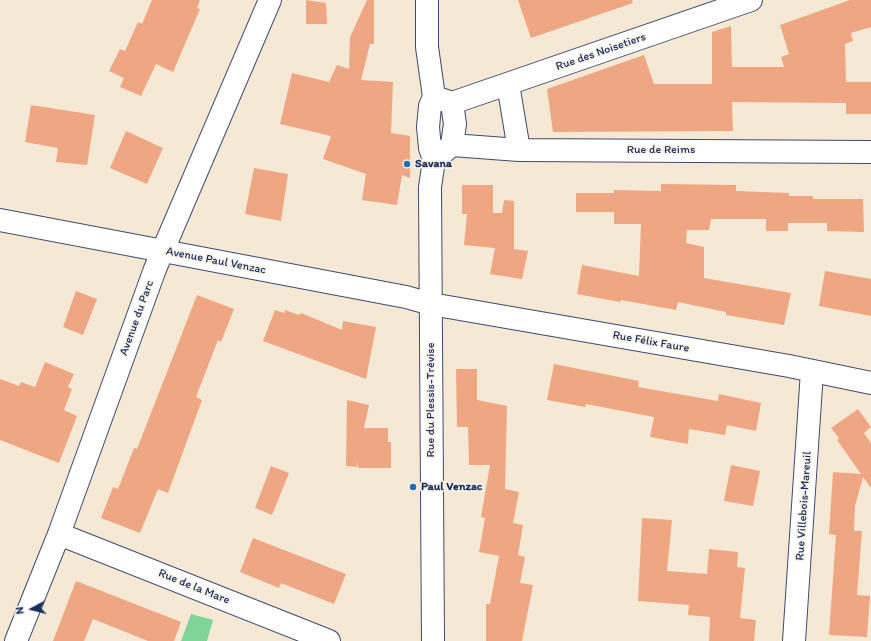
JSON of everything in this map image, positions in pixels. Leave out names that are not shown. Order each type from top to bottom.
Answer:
[{"type":"street","name":"Avenue du Parc","points":[[16,641],[59,534],[163,251],[270,0]]},
{"type":"street","name":"Rue du Plessis-Trévise","points":[[427,0],[427,48],[443,100],[455,124],[452,145]]},
{"type":"street","name":"Rue des Noisetiers","points":[[443,100],[508,84],[751,0]]},
{"type":"street","points":[[508,84],[518,150]]},
{"type":"street","name":"Rue du Plessis-Trévise","points":[[433,641],[430,187],[434,160],[430,148],[428,127],[430,106],[443,100]]},
{"type":"street","points":[[434,160],[452,145]]},
{"type":"street","name":"Rue de Reims","points":[[452,145],[468,148],[518,150],[871,152]]},
{"type":"street","name":"Avenue Paul Venzac","points":[[0,220],[406,297],[431,304]]},
{"type":"street","name":"Rue Félix Faure","points":[[431,304],[812,371],[871,383]]},
{"type":"street","name":"Rue Villebois-Mareuil","points":[[794,641],[812,371]]},
{"type":"street","name":"Rue de la Mare","points":[[59,534],[330,641]]},
{"type":"green space","points":[[191,614],[213,620],[207,641],[181,641]]},
{"type":"building","points":[[152,0],[200,0],[197,8],[200,9],[173,72],[156,64],[141,96],[120,87],[124,78],[109,71],[120,49],[125,51],[138,22],[142,24]]},
{"type":"building","points":[[306,0],[326,3],[327,24],[306,24]]},
{"type":"building","points":[[367,0],[374,0],[374,44],[370,44],[361,80],[393,82],[391,133],[410,136],[410,178],[402,175],[397,205],[362,200],[366,174],[323,159],[331,136],[280,124],[292,73],[329,82],[337,65],[349,69],[350,37]]},
{"type":"building","points":[[518,0],[632,0],[633,3],[531,38]]},
{"type":"building","points":[[850,0],[871,0],[871,27],[851,33],[853,41],[845,44],[846,82],[871,82],[871,114],[846,114],[846,103],[732,102],[733,131],[553,132],[547,89],[644,55],[654,84],[712,84],[712,32],[731,26],[732,67],[784,67],[781,57],[789,54],[780,25]]},
{"type":"building","points":[[31,105],[95,115],[87,165],[56,162],[58,148],[25,142]]},
{"type":"building","points":[[126,131],[163,148],[147,184],[110,168]]},
{"type":"building","points":[[254,168],[288,174],[281,221],[245,214]]},
{"type":"building","points":[[661,184],[736,185],[736,191],[789,193],[789,196],[813,196],[813,199],[863,199],[864,232],[827,231],[827,223],[788,223],[788,231],[766,231],[766,219],[711,219],[709,230],[687,230],[686,243],[704,247],[704,278],[791,293],[784,325],[726,315],[726,312],[678,302],[676,310],[577,294],[582,265],[639,276],[641,224],[614,224],[614,212],[576,212],[576,193],[614,193],[614,190],[661,191]]},
{"type":"building","points":[[462,185],[493,185],[493,213],[502,213],[504,200],[514,201],[514,249],[528,251],[522,279],[490,274],[495,248],[464,245],[467,214],[462,214]]},
{"type":"building","points":[[825,271],[871,279],[871,316],[819,306]]},
{"type":"building","points":[[76,291],[97,299],[83,335],[63,327]]},
{"type":"building","points":[[197,295],[234,309],[221,342],[218,340],[196,397],[202,400],[168,493],[158,489],[140,533],[101,518],[113,487],[118,489],[134,448],[137,449]]},
{"type":"building","points":[[275,310],[284,313],[285,310],[299,315],[301,313],[342,330],[343,321],[376,327],[366,379],[263,341]]},
{"type":"building","points":[[45,362],[74,374],[68,387],[72,389],[64,410],[77,416],[59,463],[0,440],[0,379],[19,386],[21,382],[35,387]]},
{"type":"building","points":[[554,364],[639,381],[638,387],[718,401],[719,394],[761,403],[756,431],[727,425],[725,435],[689,429],[688,444],[650,437],[654,417],[586,404],[585,407],[547,400]]},
{"type":"building","points":[[456,369],[477,369],[477,400],[507,406],[505,489],[519,492],[513,523],[523,525],[518,555],[525,557],[520,583],[533,585],[522,641],[486,641],[486,604],[490,604],[499,556],[479,552],[485,518],[481,517],[490,465],[469,465],[468,427],[457,427]]},
{"type":"building","points":[[347,400],[369,405],[364,428],[388,428],[388,442],[391,442],[391,468],[358,468],[358,460],[357,467],[346,466]]},
{"type":"building","points":[[858,409],[871,427],[864,433],[871,443],[871,488],[863,477],[855,506],[854,531],[862,531],[857,595],[870,596],[867,637],[829,635],[836,535],[829,534],[833,472],[861,474],[837,440],[839,438],[831,428]]},
{"type":"building","points":[[731,465],[760,471],[753,506],[724,501]]},
{"type":"building","points":[[271,466],[289,473],[272,515],[255,508]]},
{"type":"building","points":[[642,518],[672,520],[667,571],[707,574],[709,549],[738,552],[737,567],[745,568],[740,618],[756,620],[754,641],[709,641],[710,617],[688,615],[689,605],[638,601]]},
{"type":"building","points":[[253,538],[346,574],[334,604],[281,583],[279,588],[240,572]]},
{"type":"building","points":[[76,581],[181,622],[174,641],[148,641],[93,619],[84,641],[53,641]]},
{"type":"place","name":"Savana","points":[[407,164]]},
{"type":"place","name":"Paul Venzac","points":[[413,487]]}]
